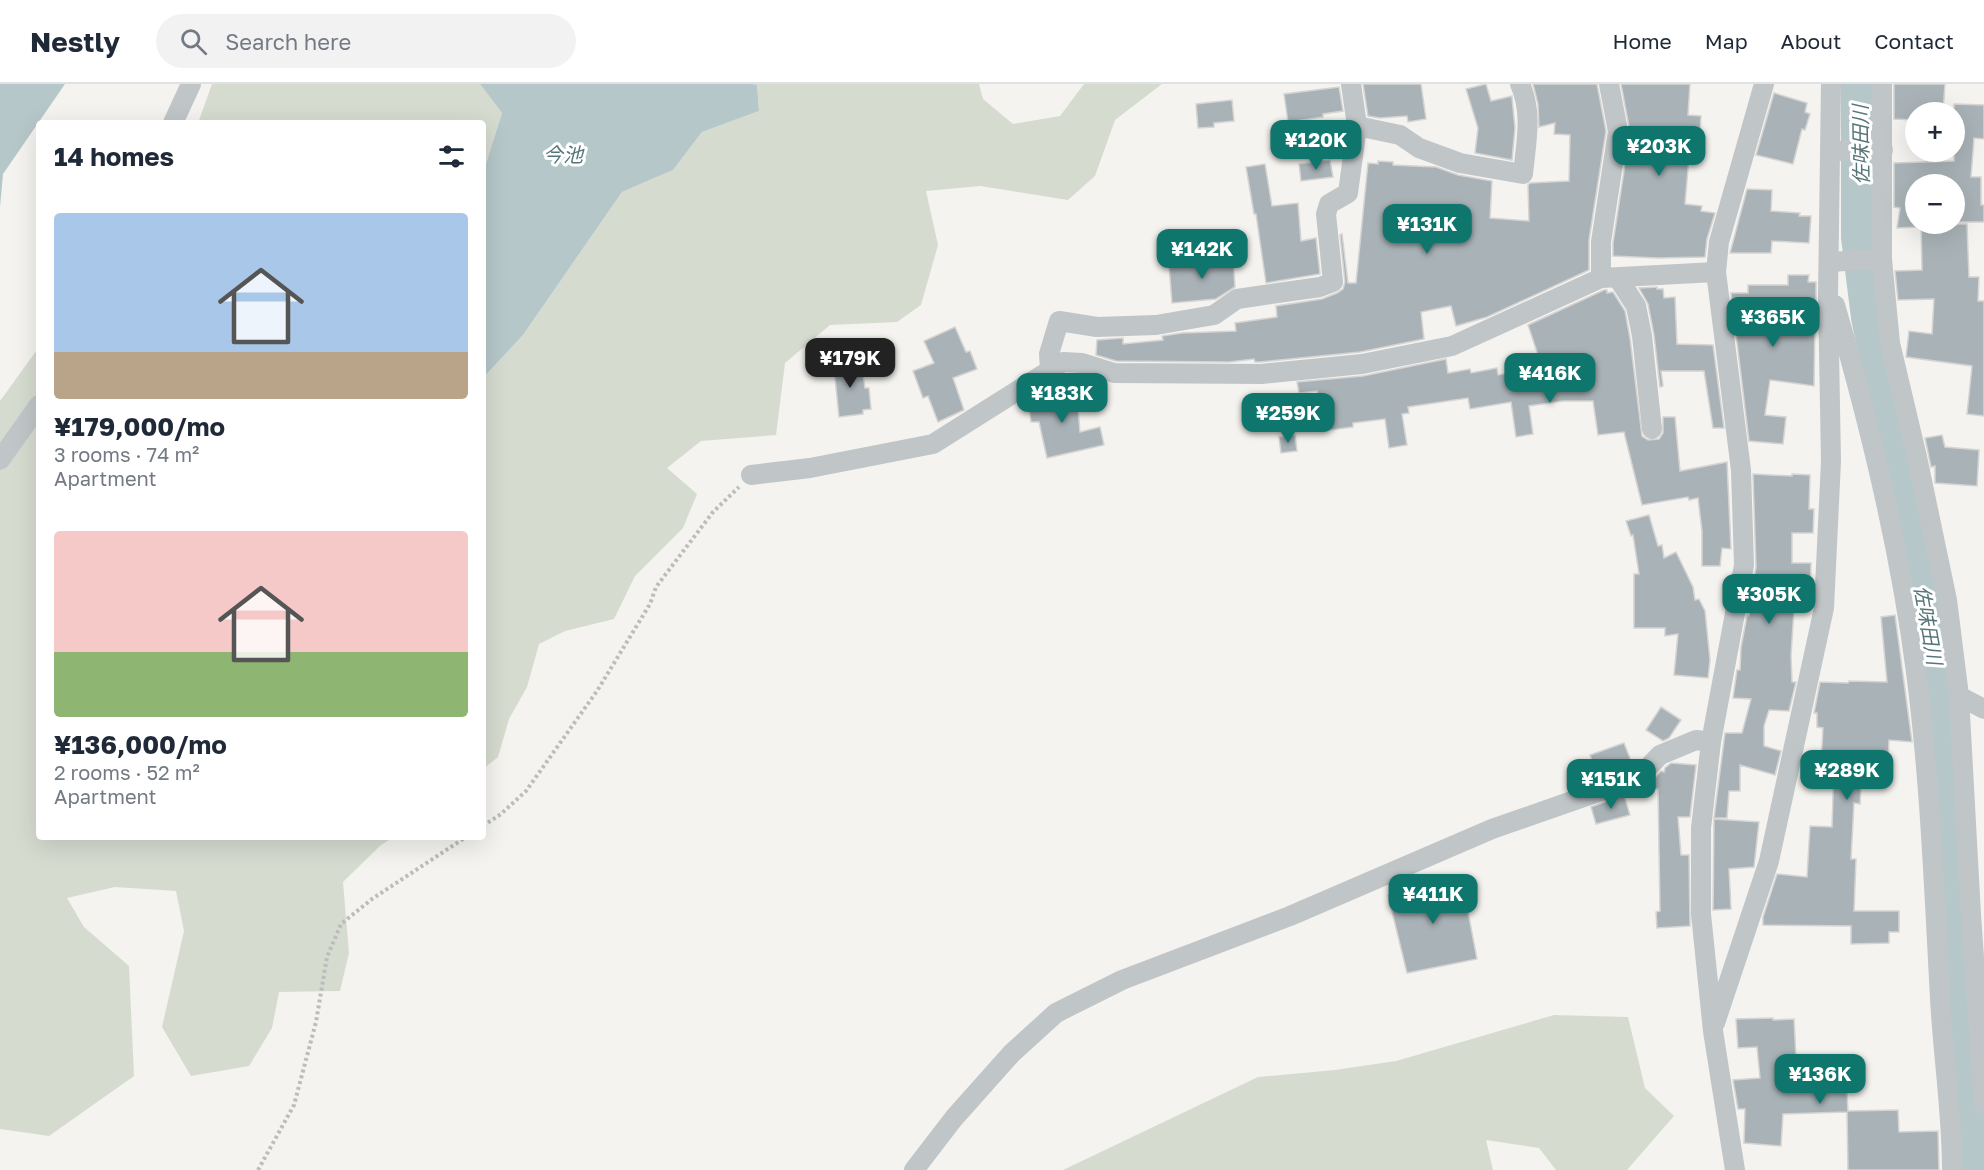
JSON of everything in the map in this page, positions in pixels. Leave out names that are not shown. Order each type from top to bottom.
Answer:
[{"type":"street","points":[[173,120],[191,84]]},
{"type":"street","points":[[1050,369],[1049,354],[1059,321],[1096,327],[1156,325],[1214,315],[1237,299],[1333,282],[1326,214],[1329,204],[1348,193],[1358,126],[1351,84]]},
{"type":"street","points":[[1358,126],[1400,135],[1419,148],[1460,163],[1523,174],[1529,124],[1526,96],[1520,84]]},
{"type":"street","points":[[1609,84],[1618,130],[1601,242],[1609,278],[1636,306],[1642,336],[1652,429]]},
{"type":"street","points":[[1735,1170],[1713,1031],[1701,914],[1701,828],[1711,742],[1744,565],[1741,470],[1716,272],[1719,242],[1764,84]]},
{"type":"street","points":[[1713,1031],[1769,861],[1824,608],[1831,461],[1828,282],[1833,262],[1834,151],[1831,84]]},
{"type":"street","points":[[1882,84],[1880,259],[1890,343],[1947,600],[1959,696],[1984,1103]]},
{"type":"street","points":[[1834,151],[1880,150]]},
{"type":"street","points":[[1833,262],[1880,259]]},
{"type":"street","points":[[751,475],[810,468],[933,444],[1063,362],[1082,363],[1114,373],[1261,374],[1362,364],[1452,346],[1609,278],[1716,272]]},
{"type":"street","points":[[1828,282],[1862,398],[1894,548],[1916,671],[1930,810],[1940,1007],[1952,1137],[1952,1170]]},
{"type":"street","points":[[0,460],[36,409]]},
{"type":"street","points":[[1959,696],[1984,709]]},
{"type":"street","points":[[914,1170],[954,1118],[990,1077],[1012,1053],[1056,1013],[1122,980],[1290,916],[1492,829],[1638,778],[1660,755],[1696,741],[1711,742]]},
{"type":"path","points":[[486,824],[526,792],[597,691],[650,604],[656,587],[713,512],[751,475]]},
{"type":"path","points":[[258,1170],[294,1105],[316,1022],[327,957],[342,924],[372,899],[461,840]]},
{"type":"shaded area","points":[[212,84],[480,84],[502,113],[486,164],[486,120],[199,120]]},
{"type":"shaded area","points":[[753,84],[979,84],[983,99],[1013,124],[1060,116],[1084,84],[1162,84],[1115,120],[1095,176],[1068,200],[980,186],[926,191],[938,245],[921,305],[897,322],[830,325],[785,363],[776,435],[701,441],[667,468],[697,494],[683,528],[635,576],[614,619],[565,631],[539,644],[527,687],[509,719],[498,757],[486,767],[486,375],[523,335],[622,192],[673,170],[702,132],[759,111],[757,85]]},
{"type":"shaded area","points":[[36,351],[36,840],[389,840],[343,882],[349,953],[340,991],[279,992],[272,1028],[249,1066],[191,1076],[162,1027],[184,931],[176,891],[115,887],[67,898],[84,927],[129,966],[134,1076],[49,1136],[0,1129],[0,401]]},
{"type":"shaded area","points":[[1554,1015],[1628,1017],[1645,1088],[1674,1116],[1627,1170],[1556,1170],[1539,1148],[1486,1140],[1493,1170],[1063,1170],[1258,1077],[1335,1070],[1396,1061]]},
{"type":"water","points":[[0,84],[65,84],[40,120],[36,120],[36,126],[3,174],[0,207]]},
{"type":"water","name":"今池","points":[[480,84],[753,84],[757,85],[759,111],[702,132],[673,170],[622,192],[523,335],[486,375],[486,164],[502,113]]},
{"type":"building","points":[[1363,84],[1421,84],[1426,119],[1408,122],[1407,116],[1380,118],[1368,116]]},
{"type":"building","points":[[1486,84],[1491,101],[1512,96],[1515,128],[1512,160],[1475,153],[1478,128],[1466,89]]},
{"type":"building","points":[[1533,84],[1597,84],[1606,131],[1589,240],[1589,270],[1487,317],[1456,326],[1451,306],[1421,312],[1424,339],[1360,352],[1260,362],[1255,362],[1254,359],[1229,362],[1116,361],[1096,355],[1097,340],[1123,338],[1123,344],[1163,340],[1162,336],[1182,333],[1236,331],[1235,323],[1277,317],[1276,306],[1322,299],[1337,293],[1343,289],[1345,282],[1340,235],[1342,234],[1348,283],[1356,283],[1368,163],[1378,164],[1378,161],[1393,162],[1393,165],[1436,167],[1458,175],[1492,181],[1490,218],[1529,221],[1528,185],[1530,183],[1569,181],[1570,135],[1554,134],[1555,123],[1539,127],[1538,104]]},
{"type":"building","points":[[1621,84],[1690,84],[1688,115],[1701,116],[1700,134],[1691,134],[1685,204],[1702,206],[1701,211],[1715,213],[1707,239],[1705,257],[1613,256],[1630,132]]},
{"type":"building","points":[[1894,84],[1945,84],[1944,102],[1905,102],[1905,120],[1894,119]]},
{"type":"building","points":[[1339,87],[1343,111],[1323,114],[1323,117],[1288,122],[1284,94]]},
{"type":"building","points":[[1774,93],[1807,103],[1805,112],[1810,114],[1805,130],[1802,129],[1793,164],[1756,155]]},
{"type":"building","points":[[1232,100],[1234,121],[1214,123],[1214,127],[1198,128],[1196,104]]},
{"type":"building","points":[[1965,104],[1984,105],[1984,139],[1974,138],[1971,177],[1981,177],[1981,205],[1984,205],[1984,222],[1965,222],[1965,174],[1905,174],[1905,228],[1897,228],[1900,208],[1894,207],[1894,163],[1965,162]]},
{"type":"building","points":[[1330,160],[1333,177],[1301,181],[1299,164]]},
{"type":"building","points":[[1265,164],[1272,206],[1298,203],[1301,241],[1316,238],[1320,274],[1266,283],[1256,214],[1254,214],[1246,167]]},
{"type":"building","points":[[1747,189],[1772,190],[1771,211],[1811,216],[1809,243],[1772,241],[1771,253],[1730,253]]},
{"type":"building","points":[[1965,224],[1967,224],[1969,277],[1979,277],[1978,301],[1984,301],[1984,416],[1967,414],[1972,366],[1906,357],[1909,331],[1932,334],[1934,299],[1898,300],[1895,271],[1922,270],[1921,234],[1965,234]]},
{"type":"building","points":[[1233,257],[1235,287],[1216,299],[1172,303],[1169,266],[1211,262],[1211,259]]},
{"type":"building","points":[[1788,275],[1809,275],[1808,282],[1816,282],[1816,301],[1797,302],[1796,316],[1815,318],[1814,386],[1770,380],[1765,415],[1786,417],[1783,444],[1749,441],[1731,293],[1748,293],[1748,285],[1788,285]]},
{"type":"building","points":[[1657,287],[1657,289],[1663,289],[1664,298],[1675,297],[1677,344],[1713,345],[1724,428],[1713,428],[1704,371],[1661,371],[1663,386],[1660,387],[1648,304],[1639,288]]},
{"type":"building","points":[[1607,290],[1607,293],[1613,292],[1625,311],[1642,436],[1648,440],[1659,439],[1663,433],[1663,417],[1675,417],[1680,471],[1727,462],[1731,549],[1722,548],[1720,566],[1702,566],[1702,531],[1698,498],[1689,500],[1688,497],[1642,505],[1624,432],[1598,435],[1593,401],[1563,401],[1529,406],[1533,434],[1516,437],[1511,402],[1470,409],[1468,398],[1408,407],[1409,413],[1402,414],[1407,445],[1389,448],[1385,419],[1353,423],[1353,427],[1323,431],[1317,391],[1299,393],[1297,382],[1363,376],[1446,359],[1448,373],[1470,369],[1471,373],[1497,368],[1498,375],[1532,369],[1528,358],[1538,355],[1528,325]]},
{"type":"building","points":[[955,327],[966,352],[970,351],[977,369],[953,378],[964,410],[938,422],[928,396],[923,398],[913,371],[934,363],[924,341]]},
{"type":"building","points":[[851,356],[854,376],[863,375],[865,388],[869,388],[871,409],[863,410],[863,414],[839,417],[833,358]]},
{"type":"building","points":[[1071,390],[1072,399],[1077,398],[1080,432],[1100,427],[1104,445],[1047,458],[1039,422],[1031,422],[1028,398],[1033,395]]},
{"type":"building","points":[[1295,435],[1297,451],[1281,453],[1279,437]]},
{"type":"building","points":[[1942,435],[1945,447],[1979,450],[1977,486],[1935,483],[1935,466],[1931,467],[1925,438]]},
{"type":"building","points":[[1753,474],[1810,475],[1809,509],[1814,509],[1813,533],[1792,533],[1792,563],[1811,563],[1810,610],[1794,609],[1791,656],[1792,682],[1796,682],[1789,711],[1769,710],[1764,726],[1764,746],[1781,751],[1775,775],[1740,765],[1740,791],[1729,791],[1727,818],[1714,818],[1725,733],[1742,733],[1751,699],[1733,698],[1737,670],[1740,670],[1741,647],[1747,616],[1749,616],[1756,567]]},
{"type":"building","points":[[1649,515],[1658,546],[1662,545],[1664,558],[1676,552],[1693,587],[1695,600],[1699,599],[1705,611],[1710,660],[1708,678],[1674,675],[1678,634],[1665,636],[1665,628],[1634,628],[1634,574],[1639,574],[1633,535],[1631,536],[1626,521]]},
{"type":"building","points":[[1895,615],[1912,742],[1889,740],[1888,765],[1873,764],[1872,783],[1861,783],[1860,804],[1854,803],[1851,859],[1856,859],[1854,911],[1899,911],[1899,932],[1889,932],[1889,943],[1851,944],[1851,926],[1763,925],[1763,917],[1777,874],[1807,877],[1810,826],[1832,827],[1834,764],[1821,763],[1823,728],[1817,727],[1817,713],[1814,713],[1820,682],[1887,682],[1881,617]]},
{"type":"building","points":[[1661,707],[1681,720],[1669,738],[1663,741],[1646,730]]},
{"type":"building","points":[[1624,743],[1633,766],[1599,779],[1590,755]]},
{"type":"building","points":[[1671,763],[1696,765],[1690,817],[1678,817],[1681,855],[1689,855],[1690,926],[1657,928],[1656,912],[1660,911],[1658,789],[1654,789],[1655,778]]},
{"type":"building","points":[[1624,795],[1630,815],[1596,824],[1591,807]]},
{"type":"building","points":[[1714,819],[1759,822],[1754,867],[1729,869],[1731,909],[1713,910]]},
{"type":"building","points":[[1440,880],[1440,884],[1462,880],[1477,959],[1407,973],[1388,895],[1405,891],[1404,886]]},
{"type":"building","points":[[1773,1018],[1773,1020],[1794,1019],[1797,1077],[1846,1073],[1848,1111],[1898,1110],[1899,1132],[1938,1131],[1939,1170],[1848,1170],[1847,1112],[1783,1114],[1781,1146],[1744,1143],[1745,1109],[1738,1109],[1733,1080],[1760,1078],[1757,1047],[1738,1048],[1736,1019]]},
{"type":"waterway","name":"佐味田川","points":[[1859,84],[1859,237],[1869,317],[1934,649],[1949,754],[1963,1071],[1970,1170]]}]
